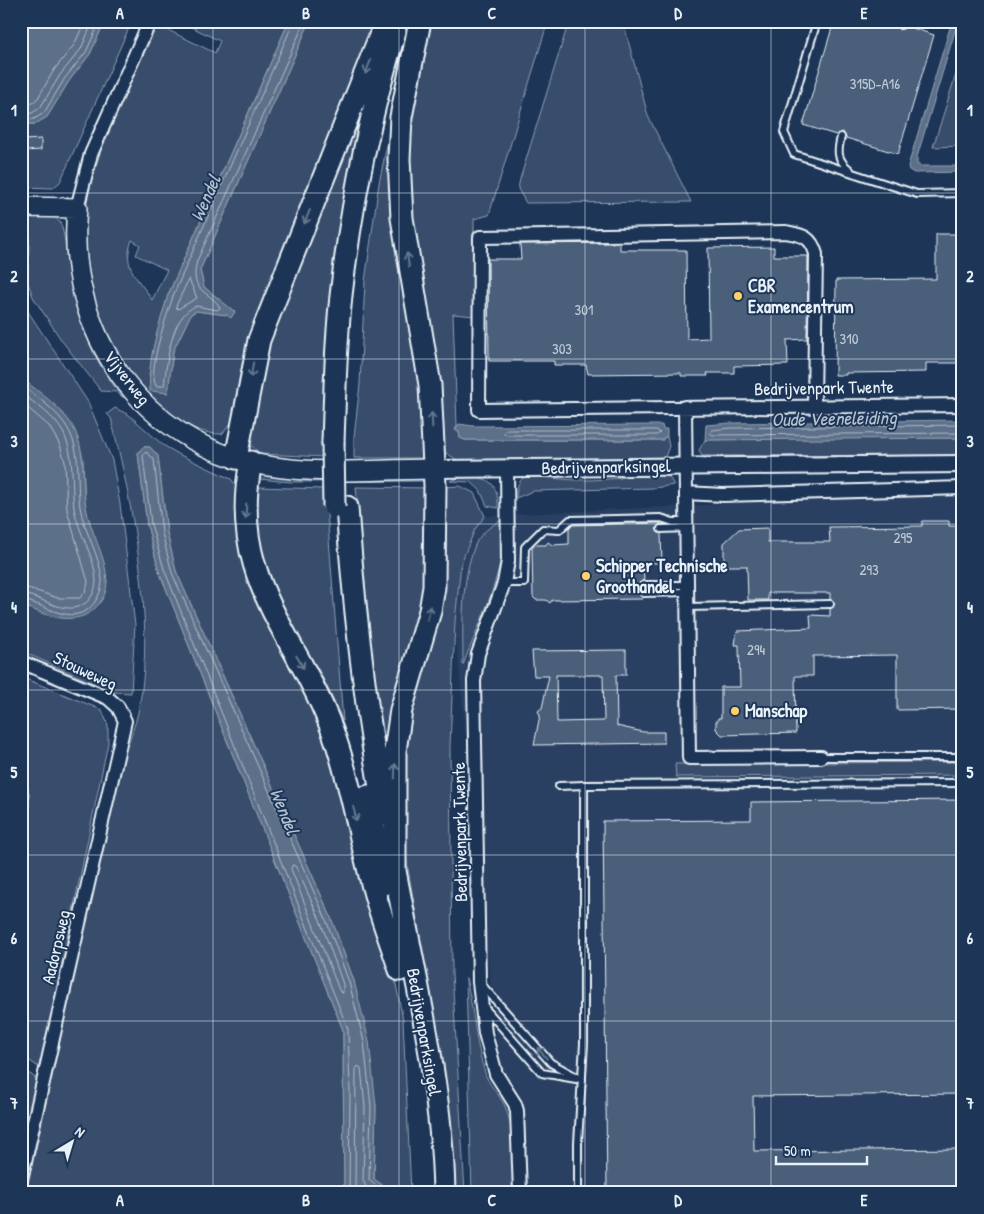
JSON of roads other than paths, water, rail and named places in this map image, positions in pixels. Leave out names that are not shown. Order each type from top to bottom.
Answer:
[{"type":"highway","points":[[386,21],[260,340],[243,460],[247,480],[246,524],[251,557],[261,589],[308,676],[336,740],[376,898],[400,970]]},
{"type":"highway","points":[[398,21],[382,74],[365,148],[349,232],[342,281],[335,367],[339,442],[341,599],[355,718],[400,970]]},
{"type":"highway","points":[[339,442],[347,388],[352,313],[365,211],[375,155],[410,21]]},
{"type":"highway","points":[[395,872],[395,751],[401,710],[430,611],[434,587],[434,469],[430,385],[402,218],[399,159],[401,116],[420,21]]},
{"type":"highway","points":[[340,507],[362,668],[395,872]]},
{"type":"highway","name":"Bedrijvenparksingel","points":[[395,872],[430,1057],[441,1132],[444,1193]]},
{"type":"highway","name":"Bedrijvenparksingel","points":[[400,970],[423,1101],[431,1193]]},
{"type":"main road","points":[[22,202],[77,208]]},
{"type":"main road","name":"Vijverweg","points":[[77,208],[75,256],[83,301],[95,334],[114,367],[142,401],[174,428],[196,441],[243,460]]},
{"type":"main road","name":"Bedrijvenparksingel","points":[[243,460],[296,469],[434,469]]},
{"type":"street","name":"Vijverweg","points":[[77,208],[91,154],[150,21]]},
{"type":"street","name":"Bedrijvenpark Twente","points":[[814,406],[816,254],[813,243],[806,236],[786,232],[480,237],[479,410],[685,407],[814,406],[963,404]]},
{"type":"street","points":[[685,407],[689,758],[821,758]]},
{"type":"street","name":"Bedrijvenparksingel","points":[[434,469],[963,464]]},
{"type":"street","name":"Bedrijvenpark Twente","points":[[507,468],[508,551],[504,583],[478,654],[474,681],[479,982],[485,1033],[496,1074],[516,1104],[520,1193]]},
{"type":"street","points":[[686,493],[724,494],[963,488]]},
{"type":"street","name":"Stouweweg","points":[[21,662],[108,698],[118,707],[125,721]]},
{"type":"street","name":"Aadorpsweg","points":[[21,1180],[125,721]]},
{"type":"lane","points":[[817,21],[784,132],[794,154],[917,194],[963,193]]},
{"type":"lane","points":[[842,137],[837,150],[841,162],[854,173]]},
{"type":"lane","points":[[504,583],[524,583],[524,547],[543,530],[559,530],[570,520],[661,518],[687,525]]},
{"type":"lane","points":[[661,529],[687,525]]},
{"type":"lane","points":[[644,585],[687,589]]},
{"type":"lane","points":[[644,593],[687,589]]},
{"type":"lane","points":[[688,607],[830,604]]},
{"type":"lane","points":[[821,758],[963,757]]},
{"type":"lane","points":[[559,786],[963,783]]},
{"type":"lane","points":[[578,1193],[578,1143],[584,1043],[584,785]]},
{"type":"lane","points":[[479,982],[551,1062],[582,1080]]},
{"type":"lane","points":[[482,1006],[542,1073],[582,1080]]},
{"type":"water","points":[[21,21],[105,21],[90,54],[69,81],[47,117],[35,124],[21,124]]},
{"type":"water","points":[[289,21],[310,21],[200,270],[204,287],[235,312],[231,318],[227,315],[196,311],[191,314],[173,351],[168,393],[150,391],[152,354],[168,295]]},
{"type":"water","points":[[952,21],[958,21],[917,157],[917,164],[921,166],[963,166],[963,172],[914,173],[909,170],[908,166]]},
{"type":"water","points":[[21,378],[62,412],[72,425],[80,445],[86,507],[104,562],[107,581],[106,591],[98,605],[81,617],[61,618],[50,616],[21,604]]},
{"type":"water","points":[[963,420],[963,438],[705,440],[706,425],[731,423]]},
{"type":"water","points":[[459,424],[473,426],[662,425],[663,429],[667,429],[667,437],[664,437],[663,440],[465,440],[460,438],[459,432],[455,430]]},
{"type":"water","points":[[143,447],[150,447],[158,456],[167,533],[176,571],[330,915],[354,981],[369,1041],[376,1106],[374,1179],[393,1193],[344,1193],[343,1030],[159,571],[147,525],[138,453]]},
{"type":"water","points":[[21,767],[28,789],[29,805],[28,813],[21,826]]},
{"type":"place","name":"CBR Examencentrum","points":[[738,296]]},
{"type":"place","name":"Schipper Technische Groothandel","points":[[586,576]]},
{"type":"place","name":"Manschap","points":[[735,711]]},
{"type":"water label","name":"Wendel","points":[[205,198]]},
{"type":"water label","name":"Oude Veeneleiding","points":[[834,418]]},
{"type":"water label","name":"Wendel","points":[[285,811]]}]
